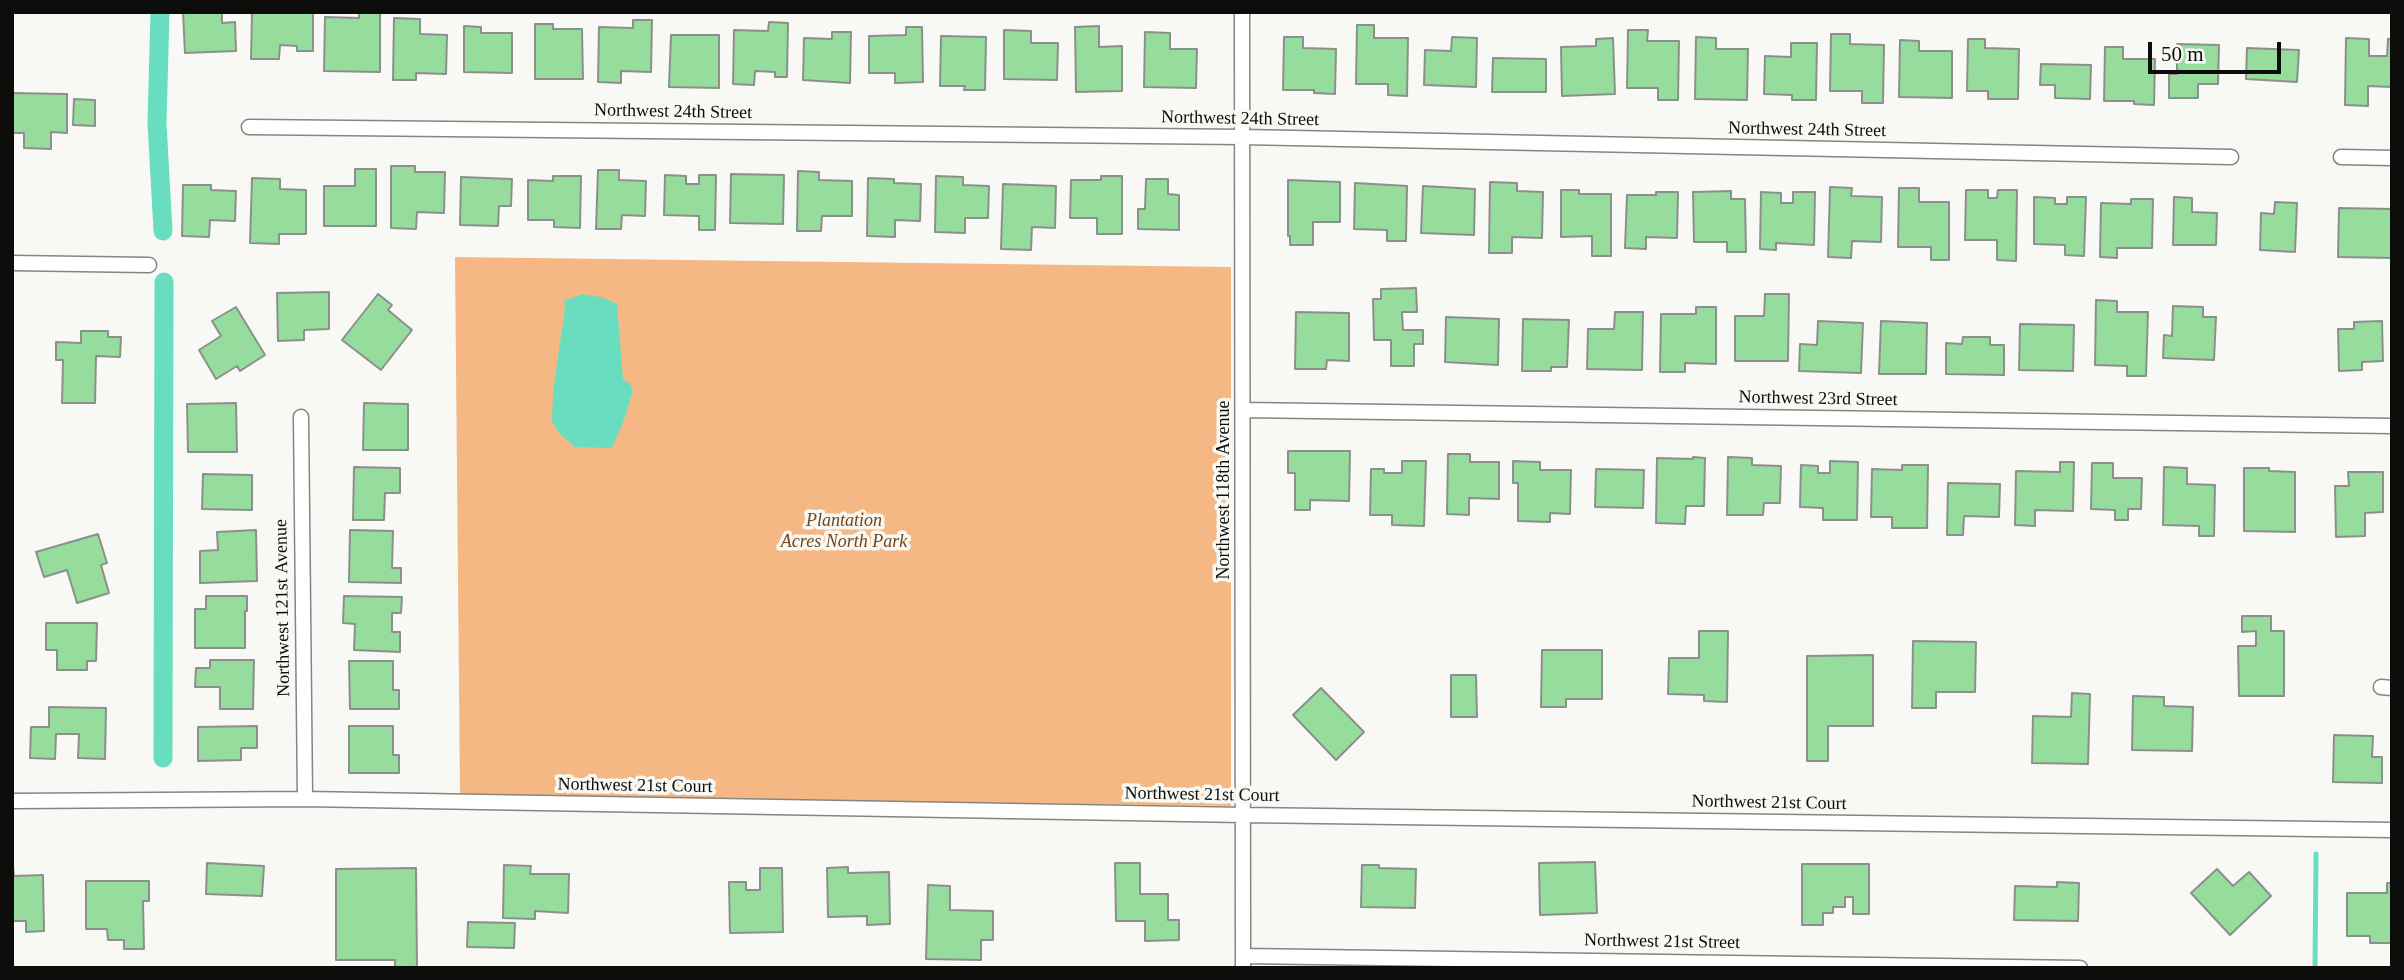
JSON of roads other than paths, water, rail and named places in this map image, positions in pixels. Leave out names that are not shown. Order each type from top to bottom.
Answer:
[{"type":"street","name":"Northwest 118th Avenue","points":[[1242,12],[1244,962]]},
{"type":"street","name":"Northwest 24th Street","points":[[249,127],[1243,138],[2231,158]]},
{"type":"street","points":[[2341,158],[2392,158]]},
{"type":"street","points":[[12,263],[149,265]]},
{"type":"street","name":"Northwest 23rd Street","points":[[1243,410],[2392,426]]},
{"type":"street","name":"Northwest 121st Avenue","points":[[301,417],[304,799]]},
{"type":"street","name":"Northwest 21st Court","points":[[12,801],[304,799],[2392,830]]},
{"type":"street","name":"Northwest 21st Street","points":[[1244,962],[2080,968]]},
{"type":"waterway","points":[[160,12],[157,123],[163,231]]},
{"type":"waterway","points":[[163,758],[164,282]]},
{"type":"waterway","points":[[2315,968],[2316,854]]},
{"type":"park label","name":"Plantation Acres North Park","points":[[844,531]]}]
